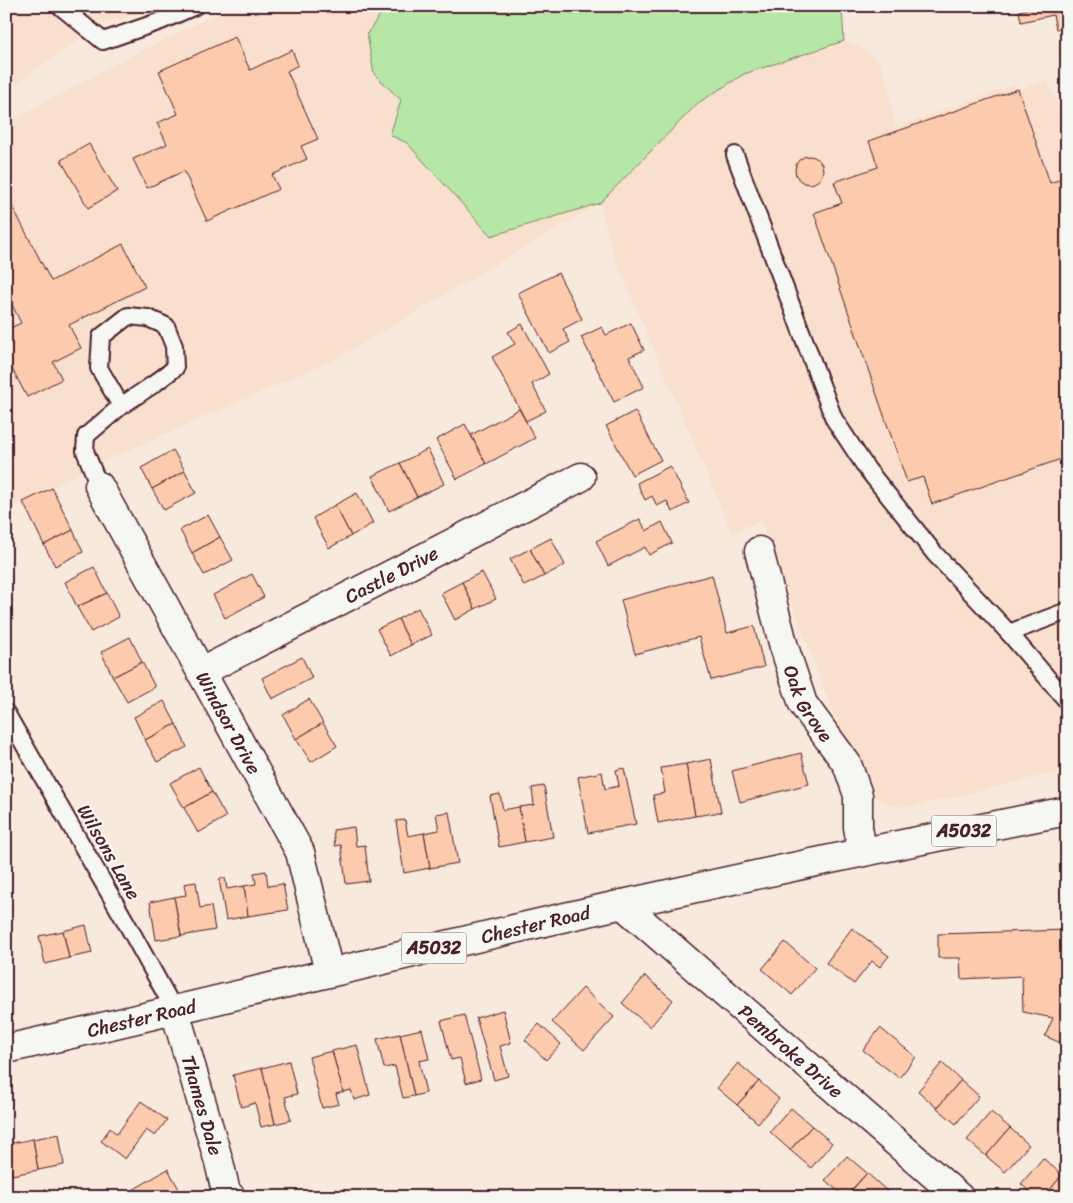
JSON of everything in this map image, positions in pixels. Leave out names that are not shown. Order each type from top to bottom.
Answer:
[{"type":"street","name":"Castle Drive","points":[[201,672],[581,476]]},
{"type":"street","name":"Windsor Drive","points":[[99,486],[300,852],[329,972]]},
{"type":"street","name":"Oak Grove","points":[[759,551],[784,647],[803,704],[847,764],[858,795],[858,827],[862,851]]},
{"type":"street","name":"Chester Road","points":[[6,1049],[175,1011],[329,972],[622,904],[862,851],[1067,811]]},
{"type":"street","name":"Pembroke Drive","points":[[622,904],[959,1197]]},
{"type":"street","name":"Thames Dale","points":[[175,1011],[226,1192],[231,1197]]},
{"type":"lane","points":[[60,6],[103,41],[161,21],[195,6]]},
{"type":"lane","points":[[736,155],[834,419],[867,469],[929,547],[1009,633],[1067,701]]},
{"type":"lane","points":[[99,486],[85,451],[86,436],[121,406],[175,368],[174,346],[166,326],[148,318],[128,316],[101,337],[99,368],[121,406]]},
{"type":"lane","points":[[1009,633],[1067,611]]},
{"type":"lane","name":"Wilsons Lane","points":[[6,713],[175,1011]]},
{"type":"shaded area","points":[[6,6],[171,6],[99,25],[6,91]]},
{"type":"shaded area","points":[[232,6],[842,6],[844,41],[860,47],[879,62],[885,76],[896,127],[1016,84],[1018,89],[1047,80],[1067,126],[1067,770],[912,807],[892,806],[874,796],[864,773],[844,740],[760,521],[732,533],[613,254],[600,203],[338,358],[84,470],[6,512],[6,121]]},
{"type":"green space","points":[[386,6],[842,6],[844,41],[744,74],[698,103],[600,203],[491,236],[407,143],[390,135],[401,100],[374,74],[367,34]]},
{"type":"building","points":[[1041,6],[1067,6],[1067,27],[1056,29],[1053,15],[1021,22],[1019,11]]},
{"type":"building","points":[[235,37],[250,70],[292,50],[298,65],[287,71],[318,139],[301,146],[307,159],[272,175],[279,189],[207,221],[184,171],[147,188],[133,159],[167,144],[157,123],[178,114],[159,71]]},
{"type":"building","points":[[1067,47],[1067,74],[1066,75],[1061,48]]},
{"type":"building","points":[[1018,89],[1050,183],[1067,177],[1067,457],[932,504],[923,477],[907,482],[814,213],[842,203],[834,182],[878,167],[869,141]]},
{"type":"building","points":[[89,144],[117,191],[88,208],[61,160]]},
{"type":"building","points":[[809,156],[819,160],[823,170],[819,180],[809,184],[799,180],[795,170],[799,160]]},
{"type":"building","points":[[6,194],[51,281],[123,244],[145,287],[69,325],[81,348],[53,362],[62,379],[27,397],[6,357],[6,330],[21,323],[10,301],[6,303]]},
{"type":"building","points":[[558,273],[582,319],[563,329],[570,342],[549,353],[518,293]]},
{"type":"building","points":[[631,323],[644,350],[629,357],[644,387],[614,402],[581,337],[602,327],[606,335]]},
{"type":"building","points":[[522,324],[549,374],[532,384],[546,411],[526,421],[492,357],[515,344],[508,332]]},
{"type":"building","points":[[519,409],[535,438],[486,464],[471,435]]},
{"type":"building","points":[[635,411],[661,460],[632,475],[606,426]]},
{"type":"building","points":[[465,424],[486,464],[457,479],[436,440]]},
{"type":"building","points":[[428,449],[444,484],[417,497],[400,463]]},
{"type":"building","points":[[173,450],[185,471],[152,489],[141,468]]},
{"type":"building","points":[[400,463],[417,497],[389,511],[372,476]]},
{"type":"building","points":[[670,466],[689,503],[672,512],[667,501],[657,506],[652,496],[645,500],[637,483]]},
{"type":"building","points":[[185,471],[196,493],[164,510],[152,489]]},
{"type":"building","points":[[52,488],[73,530],[44,545],[23,502]]},
{"type":"building","points":[[357,493],[373,523],[351,536],[335,505]]},
{"type":"building","points":[[335,505],[351,536],[329,548],[313,518]]},
{"type":"building","points":[[208,515],[220,537],[192,553],[180,530]]},
{"type":"building","points":[[640,519],[646,531],[662,522],[672,543],[649,555],[645,547],[608,566],[596,541]]},
{"type":"building","points":[[73,530],[83,552],[55,566],[44,545]]},
{"type":"building","points":[[220,537],[233,560],[204,575],[192,553]]},
{"type":"building","points":[[551,538],[565,565],[544,576],[530,549]]},
{"type":"building","points":[[530,549],[544,576],[524,586],[510,559]]},
{"type":"building","points":[[94,567],[107,593],[77,607],[65,582]]},
{"type":"building","points":[[482,572],[496,599],[475,609],[462,582]]},
{"type":"building","points":[[252,574],[264,597],[225,618],[213,595]]},
{"type":"building","points":[[712,575],[727,633],[754,626],[764,667],[711,680],[699,637],[635,654],[621,600]]},
{"type":"building","points":[[462,582],[475,609],[455,620],[441,593]]},
{"type":"building","points":[[107,593],[119,617],[91,632],[77,607]]},
{"type":"building","points":[[418,608],[432,635],[411,645],[398,619]]},
{"type":"building","points":[[398,619],[411,645],[391,656],[377,629]]},
{"type":"building","points":[[130,637],[142,662],[113,677],[101,652]]},
{"type":"building","points":[[302,657],[312,678],[272,699],[262,678]]},
{"type":"building","points":[[142,662],[155,687],[127,702],[113,677]]},
{"type":"building","points":[[309,699],[323,723],[296,739],[283,715]]},
{"type":"building","points":[[164,701],[176,724],[145,740],[134,717]]},
{"type":"building","points":[[323,723],[337,746],[311,762],[296,739]]},
{"type":"building","points":[[176,724],[187,747],[157,762],[145,740]]},
{"type":"building","points":[[801,753],[809,784],[740,802],[732,771]]},
{"type":"building","points":[[711,759],[721,812],[695,816],[686,764]]},
{"type":"building","points":[[686,764],[695,816],[658,823],[653,795],[665,793],[661,768]]},
{"type":"building","points":[[199,767],[212,792],[184,808],[170,783]]},
{"type":"building","points":[[624,768],[636,824],[588,833],[578,777],[602,772],[605,789],[619,786],[616,770]]},
{"type":"building","points":[[544,786],[553,837],[525,842],[519,807],[534,805],[532,788]]},
{"type":"building","points":[[212,792],[226,817],[198,833],[184,808]]},
{"type":"building","points":[[500,794],[503,810],[519,807],[525,842],[499,847],[490,796]]},
{"type":"building","points":[[449,812],[458,863],[430,868],[424,833],[439,830],[436,814]]},
{"type":"building","points":[[405,820],[408,836],[424,833],[430,868],[404,873],[396,821]]},
{"type":"building","points":[[354,827],[356,846],[365,845],[369,881],[346,884],[341,845],[335,846],[333,830]]},
{"type":"building","points":[[266,871],[268,886],[283,884],[288,910],[248,916],[244,886],[256,884],[254,873]]},
{"type":"building","points":[[225,878],[227,889],[244,886],[248,916],[226,920],[219,879]]},
{"type":"building","points":[[196,882],[200,908],[211,906],[215,930],[181,936],[174,897],[186,895],[184,884]]},
{"type":"building","points":[[174,897],[181,936],[156,940],[150,902]]},
{"type":"building","points":[[86,925],[92,953],[69,958],[63,931]]},
{"type":"building","points":[[852,928],[889,956],[880,967],[872,961],[854,984],[826,963]]},
{"type":"building","points":[[1067,930],[1067,1046],[1045,1036],[1053,1018],[1023,1012],[1022,976],[961,979],[960,958],[938,958],[938,934]]},
{"type":"building","points":[[63,931],[69,958],[45,964],[39,936]]},
{"type":"building","points":[[785,942],[815,968],[792,995],[762,969]]},
{"type":"building","points":[[645,976],[673,1000],[650,1027],[622,1003]]},
{"type":"building","points":[[583,988],[614,1017],[584,1050],[552,1022]]},
{"type":"building","points":[[503,1010],[511,1043],[500,1046],[508,1076],[494,1080],[476,1018]]},
{"type":"building","points":[[464,1015],[481,1079],[466,1083],[460,1058],[451,1060],[441,1021]]},
{"type":"building","points":[[539,1024],[561,1044],[546,1060],[525,1040]]},
{"type":"building","points":[[880,1028],[916,1057],[899,1078],[863,1050]]},
{"type":"building","points":[[422,1029],[429,1059],[419,1061],[426,1093],[414,1096],[400,1034]]},
{"type":"building","points":[[400,1034],[414,1096],[403,1098],[395,1066],[384,1068],[377,1039]]},
{"type":"building","points":[[357,1045],[370,1095],[354,1100],[351,1090],[343,1092],[332,1051]]},
{"type":"building","points":[[332,1051],[343,1092],[336,1094],[339,1104],[322,1108],[309,1057]]},
{"type":"building","points":[[289,1061],[297,1094],[285,1097],[291,1120],[275,1124],[262,1068]]},
{"type":"building","points":[[738,1063],[759,1081],[737,1105],[717,1088]]},
{"type":"building","points":[[942,1063],[961,1080],[937,1108],[918,1091]]},
{"type":"building","points":[[262,1068],[275,1124],[261,1127],[255,1103],[241,1107],[233,1075]]},
{"type":"building","points":[[961,1080],[979,1096],[956,1124],[937,1108]]},
{"type":"building","points":[[759,1081],[779,1099],[758,1123],[737,1105]]},
{"type":"building","points":[[141,1101],[167,1120],[155,1136],[146,1130],[125,1159],[101,1141],[110,1128],[117,1134]]},
{"type":"building","points":[[791,1108],[812,1126],[790,1150],[770,1132]]},
{"type":"building","points":[[991,1112],[1010,1128],[986,1156],[967,1140]]},
{"type":"building","points":[[812,1126],[832,1143],[811,1168],[790,1150]]},
{"type":"building","points":[[1010,1128],[1029,1145],[1005,1172],[986,1156]]},
{"type":"building","points":[[59,1134],[64,1165],[38,1170],[33,1139]]},
{"type":"building","points":[[33,1139],[38,1170],[12,1175],[7,1144]]},
{"type":"building","points":[[847,1156],[867,1173],[845,1197],[825,1180]]},
{"type":"building","points":[[1043,1158],[1062,1175],[1044,1197],[1036,1197],[1021,1184]]},
{"type":"building","points":[[168,1169],[180,1191],[171,1197],[146,1197],[145,1194],[141,1197],[134,1197],[131,1191]]},
{"type":"building","points":[[867,1173],[887,1191],[882,1197],[846,1197]]},
{"type":"building","points":[[1062,1175],[1067,1178],[1067,1197],[1044,1197]]}]
